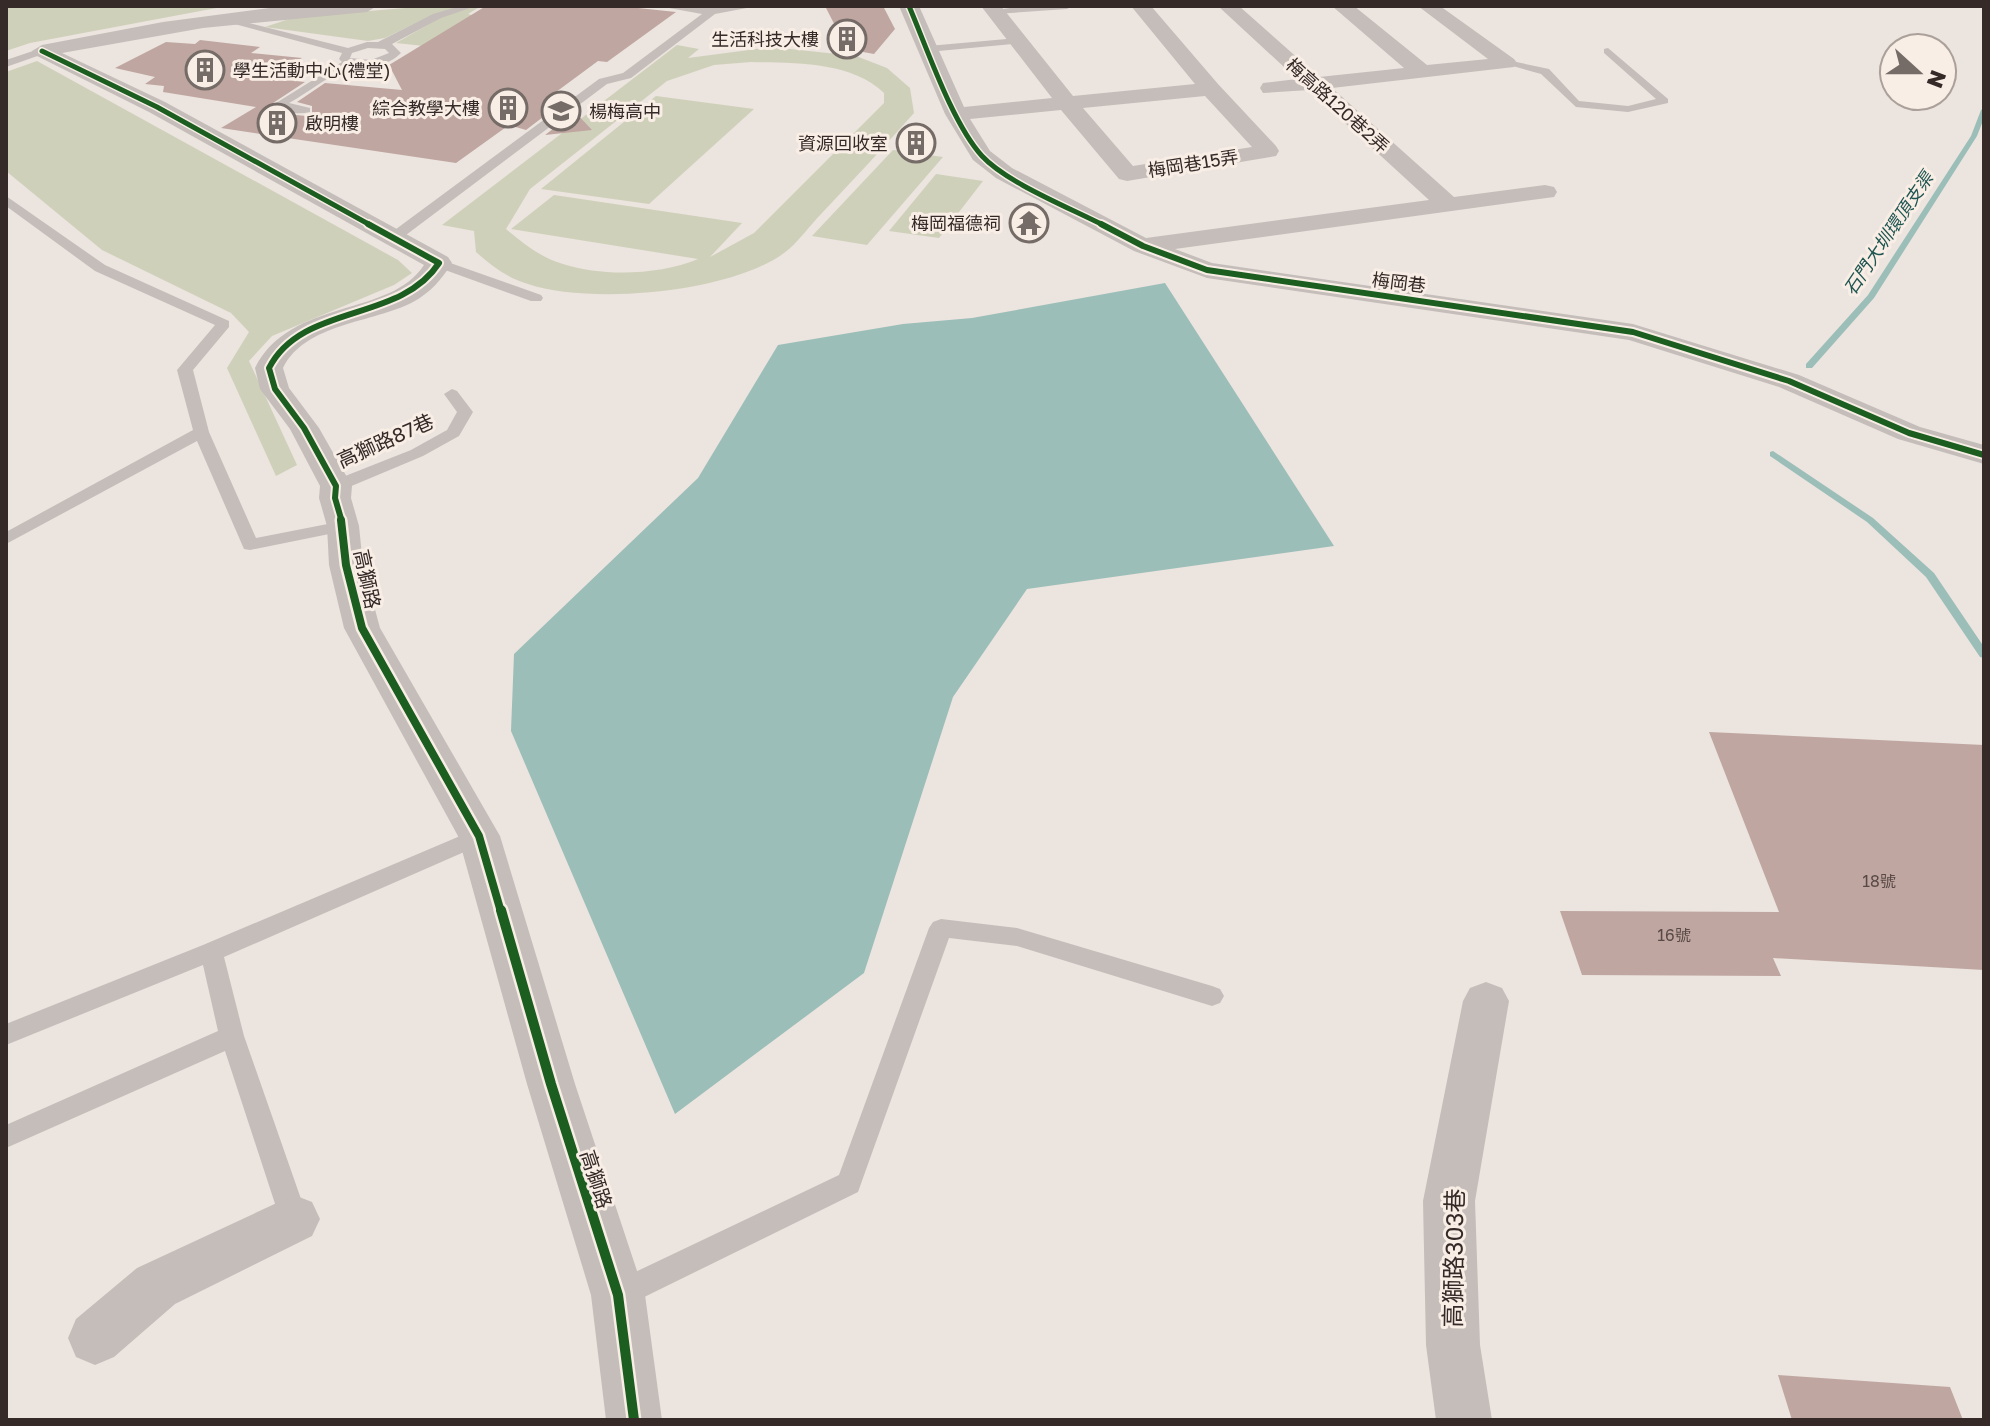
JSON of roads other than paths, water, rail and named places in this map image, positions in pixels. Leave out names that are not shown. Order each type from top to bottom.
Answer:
[{"type":"street","points":[[42,51],[126,33],[286,8],[367,6]]},
{"type":"street","name":"梅岡巷","points":[[909,6],[956,114],[981,155],[1004,173],[1143,246],[1207,270],[1633,332],[1789,381],[1909,433],[1984,455]]},
{"type":"street","name":"梅岡巷15弄","points":[[993,9],[1127,174],[1268,151],[1210,89],[1141,6]]},
{"type":"street","name":"梅高路120巷2弄","points":[[1228,6],[1448,204]]},
{"type":"street","points":[[1342,6],[1420,70]]},
{"type":"street","points":[[1428,6],[1507,63]]},
{"type":"street","points":[[42,51],[157,107],[439,263]]},
{"type":"street","points":[[1271,88],[1507,63]]},
{"type":"street","points":[[956,114],[1210,89]]},
{"type":"street","points":[[1143,246],[1545,192]]},
{"type":"street","name":"高獅路","points":[[439,263],[430,277],[404,296],[305,331],[275,356],[269,368],[275,389],[304,428],[336,486],[335,498],[343,526],[346,565],[362,628],[479,836],[551,1084],[618,1295],[634,1420]]},
{"type":"street","name":"高獅路303巷","points":[[1464,1420],[1453,1345],[1449,1201],[1486,1001]]},
{"type":"street","points":[[95,1338],[156,1286],[294,1219]]},
{"type":"lane","points":[[306,110],[288,108],[282,103],[349,56],[381,45],[437,16],[471,6]]},
{"type":"lane","points":[[663,6],[711,12]]},
{"type":"lane","points":[[993,9],[1067,6]]},
{"type":"lane","points":[[393,238],[603,81],[627,76],[711,12],[726,7],[747,7]]},
{"type":"lane","points":[[221,19],[349,56],[382,61],[396,53],[393,47],[381,45]]},
{"type":"lane","points":[[928,49],[1024,49]]},
{"type":"lane","points":[[6,64],[42,51]]},
{"type":"lane","points":[[1507,63],[1545,71],[1576,104],[1628,109],[1664,101],[1608,51]]},
{"type":"lane","points":[[6,200],[100,268],[224,324],[185,370],[201,432],[250,545],[343,526]]},
{"type":"lane","points":[[439,263],[536,298]]},
{"type":"lane","name":"高獅路87巷","points":[[336,486],[417,453],[453,433],[465,412],[452,394]]},
{"type":"lane","points":[[6,539],[201,432]]},
{"type":"lane","points":[[6,1035],[211,952],[479,836]]},
{"type":"lane","points":[[618,1295],[849,1183],[941,928],[1017,937],[1212,996]]},
{"type":"lane","points":[[211,952],[232,1036],[294,1219]]},
{"type":"lane","points":[[6,1137],[232,1036]]},
{"type":"water","points":[[1165,283],[1334,546],[1027,589],[953,697],[864,973],[675,1114],[511,731],[514,654],[698,478],[778,345],[903,324],[972,318]]},
{"type":"waterway","name":"石門大圳環頂支渠","points":[[1809,366],[1871,296],[1974,136],[1984,110]]},
{"type":"waterway","name":"石門大圳環頂支渠","points":[[1773,454],[1870,520],[1930,575],[1984,655]]},
{"type":"place","name":"生活科技大樓","points":[[847,39]]},
{"type":"place","name":"學生活動中心(禮堂)","points":[[205,70]]},
{"type":"place","name":"綜合教學大樓","points":[[508,108]]},
{"type":"place","name":"楊梅高中","points":[[561,111]]},
{"type":"place","name":"啟明樓","points":[[277,123]]},
{"type":"place","name":"資源回收室","points":[[916,143]]},
{"type":"place","name":"梅岡福德祠","points":[[1029,223]]}]
